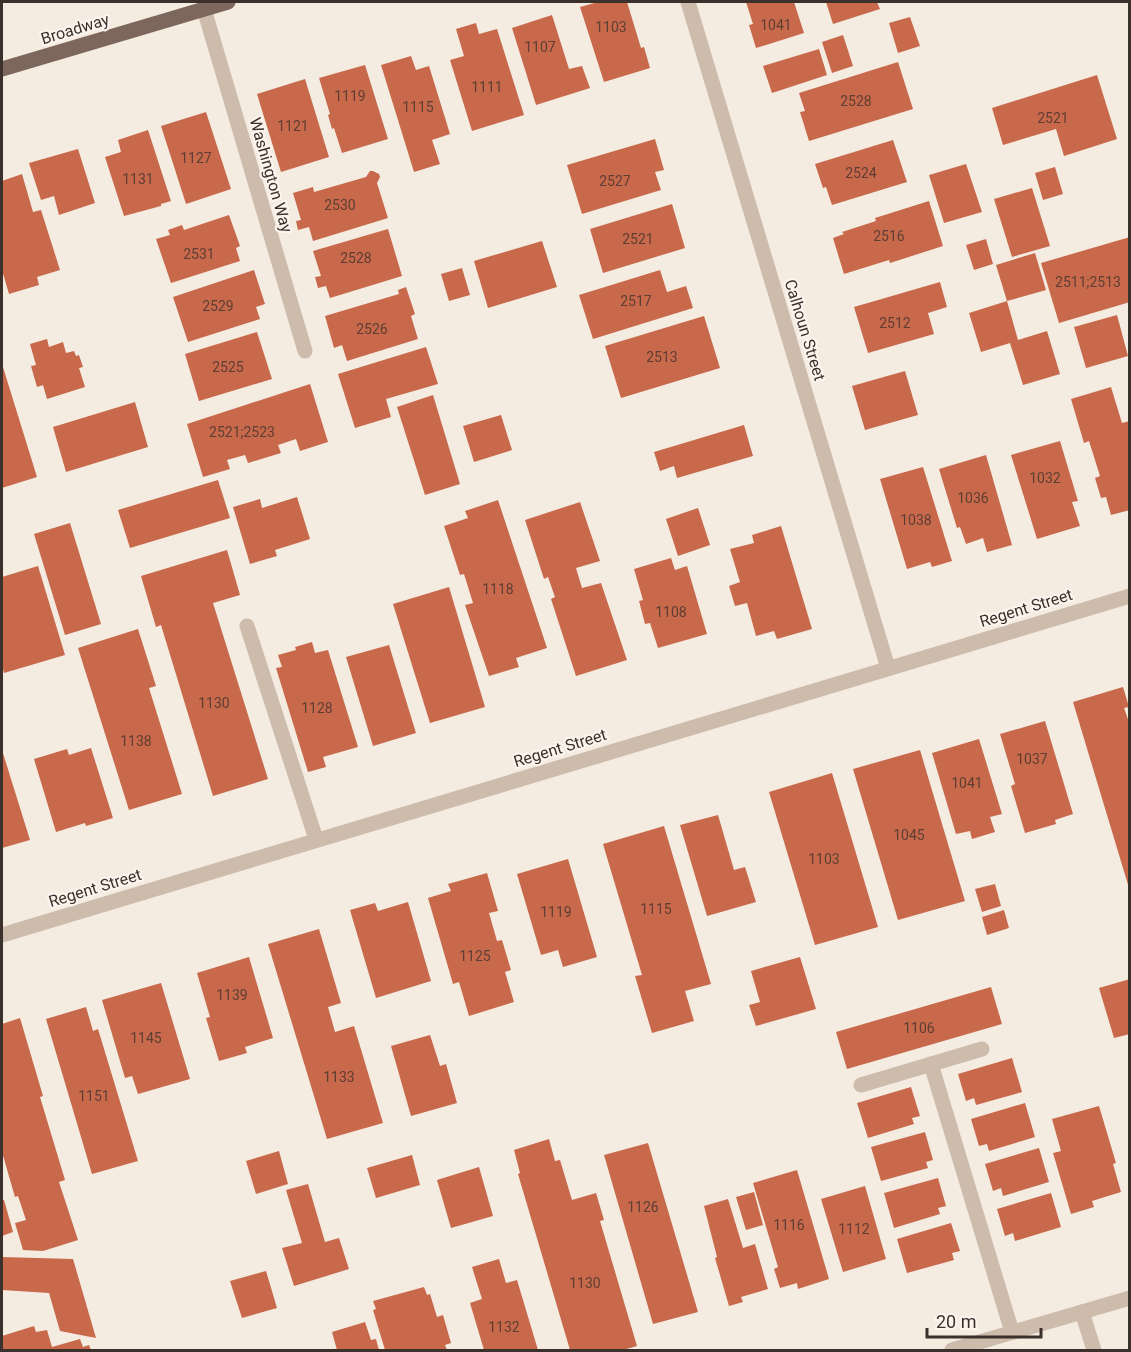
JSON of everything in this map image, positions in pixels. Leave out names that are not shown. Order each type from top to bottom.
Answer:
[{"type":"main road","name":"Broadway","points":[[2,69],[228,2]]},
{"type":"street","name":"Calhoun Street","points":[[688,2],[888,669]]},
{"type":"street","name":"Washington Way","points":[[204,9],[305,351]]},
{"type":"street","name":"Regent Street","points":[[2,935],[1130,596]]},
{"type":"street","points":[[248,626],[316,839]]},
{"type":"street","points":[[861,1085],[982,1049]]},
{"type":"street","points":[[931,1064],[1005,1340]]},
{"type":"street","points":[[952,1350],[1005,1340],[1082,1312],[1130,1298]]},
{"type":"street","points":[[1082,1312],[1094,1350]]},
{"type":"building","points":[[598,2],[627,2],[641,48],[644,47],[650,68],[604,82],[580,7]]},
{"type":"building","points":[[746,2],[794,2],[804,33],[756,48],[749,25],[753,24]]},
{"type":"building","points":[[826,2],[877,2],[880,9],[833,24]]},
{"type":"building","points":[[552,15],[569,69],[582,66],[590,88],[536,105],[512,28]]},
{"type":"building","points":[[910,17],[920,46],[898,53],[889,23]]},
{"type":"building","points":[[476,23],[479,34],[497,29],[524,115],[472,131],[450,60],[464,56],[456,29]]},
{"type":"building","points":[[843,35],[853,66],[832,73],[822,42]]},
{"type":"building","points":[[819,49],[827,75],[772,93],[763,66]]},
{"type":"building","points":[[411,56],[416,70],[429,66],[450,134],[432,140],[440,164],[414,172],[381,65]]},
{"type":"building","points":[[898,62],[913,109],[809,141],[800,112],[805,111],[799,93]]},
{"type":"building","points":[[365,65],[388,139],[342,153],[334,128],[332,129],[319,78]]},
{"type":"building","points":[[1097,75],[1117,139],[1064,156],[1056,129],[1003,145],[992,108]]},
{"type":"building","points":[[305,79],[329,157],[281,172],[257,94]]},
{"type":"building","points":[[206,112],[231,189],[186,204],[161,126]]},
{"type":"building","points":[[148,130],[171,201],[124,216],[105,157],[121,152],[118,140]]},
{"type":"building","points":[[655,139],[664,170],[655,172],[661,190],[582,214],[567,165]]},
{"type":"building","points":[[893,140],[907,182],[832,205],[826,187],[823,188],[815,164]]},
{"type":"building","points":[[78,149],[95,203],[59,215],[54,196],[41,200],[29,163]]},
{"type":"building","points":[[966,164],[982,212],[944,223],[929,175]]},
{"type":"building","points":[[1055,167],[1063,194],[1043,200],[1035,173]]},
{"type":"building","points":[[370,171],[379,174],[377,183],[388,218],[313,241],[309,227],[298,230],[296,221],[301,220],[293,193],[313,187],[314,192],[366,177]]},
{"type":"building","points":[[22,174],[33,212],[41,210],[60,270],[37,277],[39,285],[9,294],[2,270],[2,181]]},
{"type":"building","points":[[1032,188],[1050,246],[1012,257],[994,199]]},
{"type":"building","points":[[929,201],[943,246],[890,263],[889,260],[844,274],[833,238],[844,234],[842,232],[876,221],[875,218]]},
{"type":"building","points":[[672,204],[685,248],[603,273],[590,229]]},
{"type":"building","points":[[229,215],[240,246],[236,248],[240,261],[171,283],[156,239],[170,235],[168,230],[182,225],[184,230]]},
{"type":"building","points":[[388,229],[402,276],[330,298],[326,286],[318,288],[315,277],[321,276],[313,251]]},
{"type":"building","points":[[1130,237],[1130,302],[1059,323],[1041,263]]},
{"type":"building","points":[[986,239],[993,264],[974,270],[966,245]]},
{"type":"building","points":[[542,241],[557,287],[488,308],[474,261]]},
{"type":"building","points":[[1035,253],[1046,290],[1007,301],[996,265]]},
{"type":"building","points":[[462,268],[470,295],[449,301],[441,274]]},
{"type":"building","points":[[254,270],[265,304],[256,307],[260,319],[188,342],[173,297]]},
{"type":"building","points":[[660,270],[667,292],[686,286],[693,308],[593,339],[579,295]]},
{"type":"building","points":[[940,282],[947,307],[928,313],[934,334],[868,353],[854,307]]},
{"type":"building","points":[[406,287],[415,314],[411,316],[418,339],[347,361],[342,345],[334,348],[325,316],[399,294],[398,290]]},
{"type":"building","points":[[1007,301],[1018,340],[1047,331],[1060,374],[1023,385],[1010,343],[981,352],[969,313]]},
{"type":"building","points":[[1117,315],[1128,356],[1086,368],[1074,327]]},
{"type":"building","points":[[704,316],[720,368],[621,398],[605,346]]},
{"type":"building","points":[[257,332],[272,379],[199,401],[185,354]]},
{"type":"building","points":[[47,339],[49,347],[63,342],[66,353],[74,351],[76,356],[79,355],[83,367],[79,368],[85,387],[47,399],[43,385],[37,387],[31,366],[36,365],[30,344]]},
{"type":"building","points":[[426,347],[438,384],[386,399],[391,417],[355,428],[338,374]]},
{"type":"building","points":[[2,364],[37,477],[2,488]]},
{"type":"building","points":[[905,371],[918,415],[865,430],[852,386]]},
{"type":"building","points":[[310,384],[328,442],[300,451],[296,439],[278,445],[281,453],[248,463],[245,455],[227,460],[230,469],[203,477],[187,424]]},
{"type":"building","points":[[1111,387],[1122,423],[1130,421],[1130,510],[1111,515],[1106,497],[1101,498],[1095,478],[1100,476],[1089,441],[1084,443],[1071,399]]},
{"type":"building","points":[[433,395],[460,484],[425,495],[397,407]]},
{"type":"building","points":[[135,402],[148,447],[66,472],[53,427]]},
{"type":"building","points":[[501,415],[512,450],[474,462],[463,426]]},
{"type":"building","points":[[744,425],[753,456],[677,478],[674,466],[660,471],[654,452]]},
{"type":"building","points":[[1060,441],[1078,501],[1072,502],[1080,526],[1037,539],[1011,455]]},
{"type":"building","points":[[986,455],[1012,545],[987,552],[983,538],[966,544],[960,527],[957,528],[939,469]]},
{"type":"building","points":[[923,467],[952,561],[932,567],[930,562],[907,569],[880,479]]},
{"type":"building","points":[[218,480],[230,518],[130,548],[118,510]]},
{"type":"building","points":[[297,497],[310,539],[275,550],[277,556],[250,564],[233,507],[260,499],[262,508]]},
{"type":"building","points":[[498,500],[547,648],[516,658],[519,667],[489,676],[465,605],[473,603],[464,574],[460,575],[444,526],[468,518],[465,511]]},
{"type":"building","points":[[580,502],[600,561],[576,568],[582,588],[601,583],[627,660],[576,676],[551,599],[555,597],[548,577],[544,579],[525,520]]},
{"type":"building","points":[[698,508],[710,545],[678,556],[666,519]]},
{"type":"building","points":[[70,523],[101,624],[65,635],[34,534]]},
{"type":"building","points":[[781,526],[812,629],[777,639],[774,631],[756,636],[747,603],[735,606],[729,586],[740,582],[730,549],[754,543],[752,535]]},
{"type":"building","points":[[227,550],[240,595],[213,603],[268,779],[213,796],[161,625],[156,627],[141,576]]},
{"type":"building","points":[[671,558],[675,570],[687,566],[707,634],[658,648],[650,623],[645,624],[639,601],[643,600],[634,569]]},
{"type":"building","points":[[38,566],[65,655],[4,673],[2,665],[2,577]]},
{"type":"building","points":[[449,587],[485,707],[430,723],[393,604]]},
{"type":"building","points":[[138,629],[156,686],[149,688],[182,794],[129,810],[78,648]]},
{"type":"building","points":[[312,642],[315,653],[328,650],[358,747],[323,757],[326,767],[308,772],[276,668],[282,667],[278,655]]},
{"type":"building","points":[[389,645],[416,733],[373,746],[346,657]]},
{"type":"building","points":[[1123,687],[1129,707],[1124,708],[1130,725],[1129,888],[1073,702]]},
{"type":"building","points":[[1045,721],[1073,814],[1055,820],[1056,824],[1025,833],[1011,786],[1015,784],[1000,734]]},
{"type":"building","points":[[979,739],[1002,814],[990,817],[995,832],[972,839],[970,831],[956,834],[932,753]]},
{"type":"building","points":[[91,748],[113,818],[86,826],[85,823],[56,832],[34,759],[67,749],[69,755]]},
{"type":"building","points":[[2,750],[30,840],[2,848]]},
{"type":"building","points":[[920,750],[965,901],[898,920],[853,769]]},
{"type":"building","points":[[832,773],[878,927],[815,945],[769,792]]},
{"type":"building","points":[[718,815],[734,870],[745,867],[756,902],[707,916],[680,825]]},
{"type":"building","points":[[664,826],[711,984],[685,991],[694,1021],[652,1033],[635,976],[642,975],[603,844]]},
{"type":"building","points":[[568,859],[597,957],[563,967],[558,950],[541,955],[517,874]]},
{"type":"building","points":[[487,873],[498,911],[489,913],[497,941],[502,940],[511,970],[505,972],[514,1002],[469,1016],[459,982],[453,984],[428,898],[451,891],[448,884]]},
{"type":"building","points":[[995,884],[1001,906],[982,912],[975,889]]},
{"type":"building","points":[[408,902],[431,981],[376,998],[350,910],[375,903],[378,911]]},
{"type":"building","points":[[1004,910],[1009,928],[987,935],[982,917]]},
{"type":"building","points":[[319,929],[341,1003],[328,1007],[335,1032],[354,1026],[383,1123],[327,1139],[268,944]]},
{"type":"building","points":[[249,957],[273,1038],[245,1047],[247,1053],[219,1061],[206,1018],[210,1017],[197,973]]},
{"type":"building","points":[[800,957],[816,1009],[756,1026],[749,1005],[760,1002],[751,971]]},
{"type":"building","points":[[1130,979],[1130,1034],[1114,1038],[1099,988]]},
{"type":"building","points":[[161,983],[190,1079],[138,1094],[132,1076],[125,1078],[102,1000]]},
{"type":"building","points":[[991,987],[1002,1024],[847,1069],[836,1032]]},
{"type":"building","points":[[86,1007],[93,1031],[98,1029],[138,1161],[92,1174],[46,1019]]},
{"type":"building","points":[[20,1018],[43,1096],[40,1097],[65,1180],[59,1182],[78,1240],[43,1251],[23,1250],[15,1223],[26,1220],[18,1196],[15,1197],[2,1152],[2,1024]]},
{"type":"building","points":[[430,1035],[440,1066],[446,1064],[457,1103],[411,1116],[391,1046]]},
{"type":"building","points":[[1012,1058],[1022,1092],[976,1105],[974,1098],[966,1101],[958,1074]]},
{"type":"building","points":[[911,1087],[920,1116],[912,1118],[914,1124],[868,1138],[857,1103]]},
{"type":"building","points":[[1025,1103],[1035,1137],[989,1151],[987,1144],[979,1146],[971,1119]]},
{"type":"building","points":[[1099,1106],[1116,1163],[1113,1164],[1121,1192],[1092,1201],[1094,1207],[1071,1214],[1053,1153],[1061,1151],[1052,1119]]},
{"type":"building","points":[[925,1132],[933,1160],[926,1162],[928,1168],[881,1181],[871,1147]]},
{"type":"building","points":[[549,1139],[555,1161],[560,1160],[572,1200],[596,1193],[604,1220],[600,1221],[637,1346],[623,1350],[570,1350],[518,1174],[520,1173],[514,1150]]},
{"type":"building","points":[[648,1143],[698,1312],[653,1324],[604,1155]]},
{"type":"building","points":[[1039,1148],[1049,1182],[1003,1196],[1001,1188],[993,1191],[985,1164]]},
{"type":"building","points":[[279,1151],[288,1184],[256,1194],[246,1161]]},
{"type":"building","points":[[412,1155],[420,1185],[376,1198],[367,1168]]},
{"type":"building","points":[[479,1167],[493,1216],[451,1228],[437,1180]]},
{"type":"building","points":[[797,1170],[829,1279],[798,1289],[797,1283],[780,1288],[774,1269],[778,1267],[753,1183]]},
{"type":"building","points":[[938,1178],[946,1206],[938,1208],[940,1214],[894,1228],[884,1193]]},
{"type":"building","points":[[308,1184],[325,1242],[339,1238],[349,1269],[294,1286],[282,1248],[302,1243],[286,1190]]},
{"type":"building","points":[[865,1186],[886,1259],[843,1272],[821,1199]]},
{"type":"building","points":[[754,1192],[763,1225],[746,1230],[736,1197]]},
{"type":"building","points":[[1051,1193],[1061,1227],[1015,1241],[1013,1233],[1005,1236],[997,1209]]},
{"type":"building","points":[[728,1199],[743,1248],[755,1244],[768,1289],[741,1297],[743,1302],[729,1306],[715,1258],[717,1257],[704,1206]]},
{"type":"building","points":[[2,1200],[4,1200],[13,1232],[2,1236]]},
{"type":"building","points":[[951,1223],[960,1251],[952,1253],[954,1260],[907,1273],[897,1239]]},
{"type":"building","points":[[2,1257],[73,1259],[96,1338],[60,1331],[49,1293],[2,1290]]},
{"type":"building","points":[[499,1259],[506,1283],[517,1280],[538,1350],[484,1350],[470,1303],[482,1299],[472,1267]]},
{"type":"building","points":[[266,1271],[277,1308],[242,1318],[230,1281]]},
{"type":"building","points":[[424,1287],[427,1295],[430,1294],[437,1317],[443,1315],[451,1343],[445,1345],[447,1350],[385,1350],[373,1310],[376,1309],[373,1301]]},
{"type":"building","points":[[365,1322],[371,1340],[376,1339],[379,1350],[337,1350],[332,1332]]},
{"type":"building","points":[[34,1326],[36,1332],[47,1330],[52,1347],[80,1339],[83,1347],[89,1345],[91,1350],[2,1350],[2,1336]]}]
